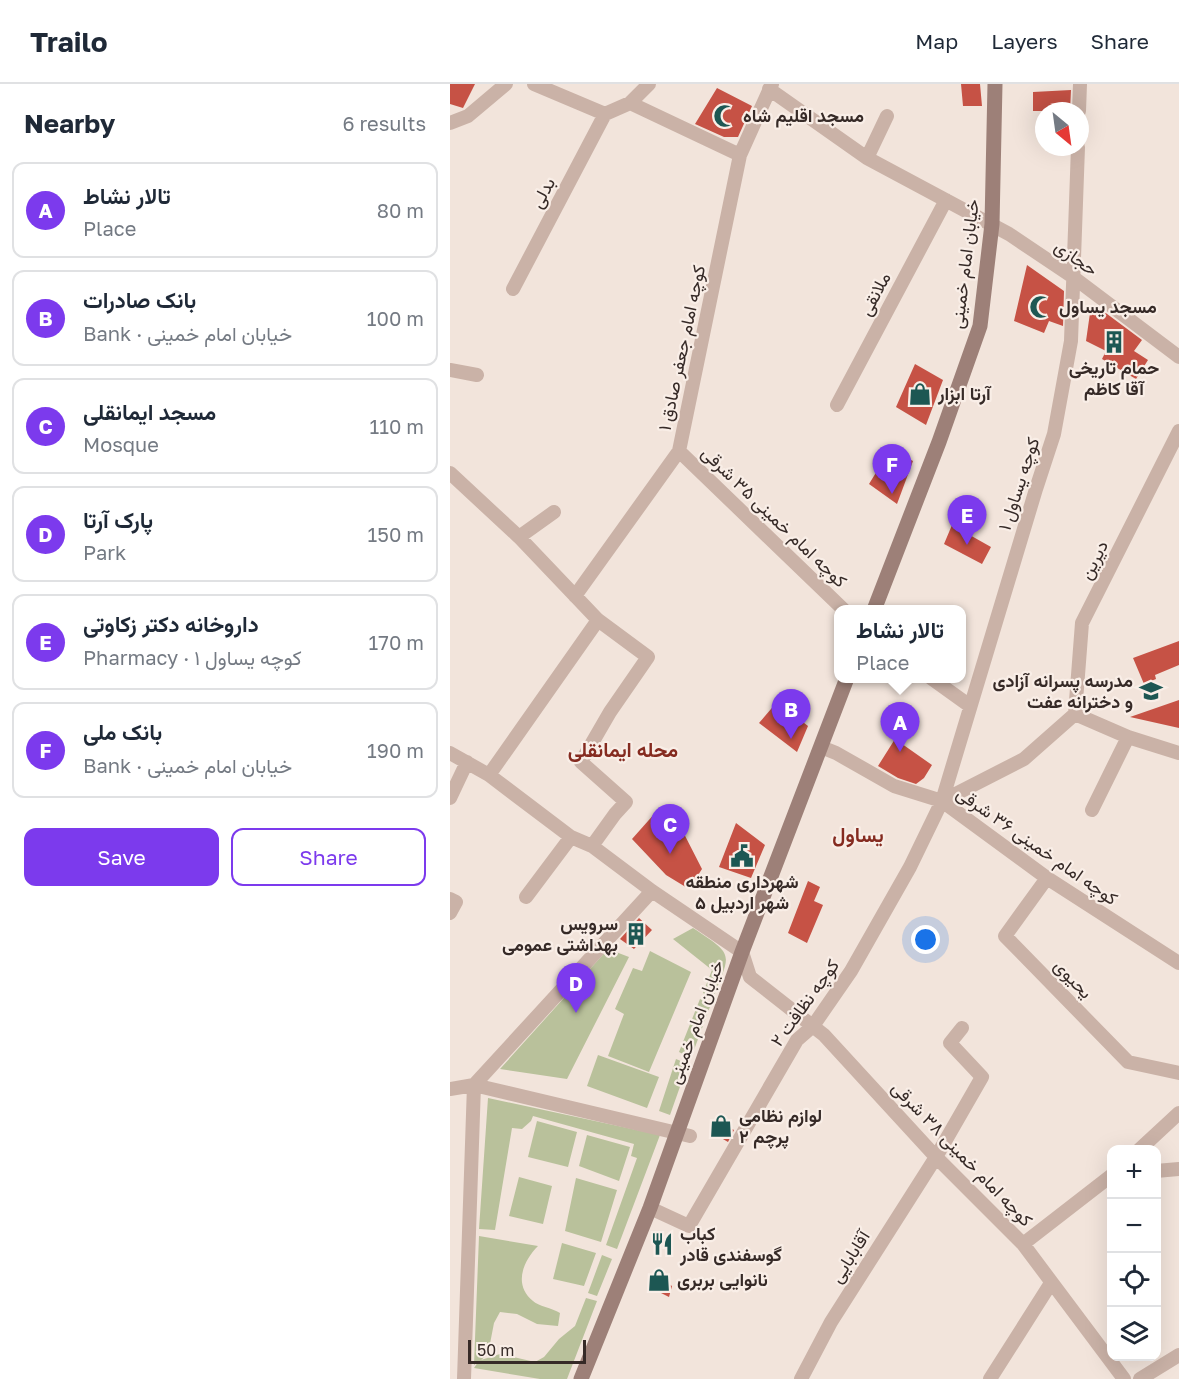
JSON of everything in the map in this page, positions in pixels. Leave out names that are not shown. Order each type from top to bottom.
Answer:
[{"type":"main road","name":"خیابان امام خمینی","points":[[876,605],[939,442],[980,326],[992,224],[995,84]]},
{"type":"main road","name":"خیابان امام خمینی","points":[[581,1379],[655,1211],[683,1134],[742,952],[845,683]]},
{"type":"street","points":[[450,123],[468,116],[506,84]]},
{"type":"street","points":[[534,84],[605,114],[630,103],[649,84]]},
{"type":"street","points":[[1079,102],[1080,84]]},
{"type":"street","name":"حجازی","points":[[770,87],[867,158],[1009,234],[1074,277],[1179,357]]},
{"type":"street","name":"کوچه امام جعفر صادق ۱","points":[[575,596],[679,451],[740,155],[770,87]]},
{"type":"street","points":[[630,103],[740,155]]},
{"type":"street","name":"بدلی","points":[[513,289],[605,114]]},
{"type":"street","points":[[867,158],[887,116]]},
{"type":"street","name":"کوچه یساول ۱","points":[[942,801],[1054,434],[1071,341],[1078,156]]},
{"type":"street","name":"ملانقی","points":[[837,405],[946,200]]},
{"type":"street","points":[[450,370],[477,375]]},
{"type":"street","name":"دیرین","points":[[1075,714],[1082,623],[1179,431]]},
{"type":"street","name":"کوچه امام خمینی ۳۵ شرقی","points":[[679,451],[840,605]]},
{"type":"street","points":[[450,473],[519,537],[598,620],[648,657],[610,712],[582,762],[626,802],[592,846]]},
{"type":"street","points":[[519,537],[554,512]]},
{"type":"street","points":[[489,775],[598,620]]},
{"type":"street","points":[[938,683],[970,706]]},
{"type":"street","points":[[942,801],[1024,759],[1075,714],[1128,737],[1179,753]]},
{"type":"street","points":[[1092,810],[1128,737]]},
{"type":"street","name":"کوچه امام خمینی ۳۶ شرقی","points":[[821,747],[894,786],[942,801],[1047,878],[1179,963]]},
{"type":"street","points":[[450,753],[489,775],[571,837],[592,846],[652,891],[742,952]]},
{"type":"street","points":[[450,798],[467,762]]},
{"type":"street","name":"کوچه نظافت ۲","points":[[655,1211],[689,1226],[797,1040],[813,1026],[851,972],[910,867],[942,801]]},
{"type":"street","points":[[526,897],[571,837]]},
{"type":"street","name":"یحیوی","points":[[1047,878],[1005,936],[1128,1062],[1179,1072]]},
{"type":"street","points":[[464,1379],[474,1085],[652,891]]},
{"type":"street","points":[[450,899],[456,902],[450,913]]},
{"type":"street","name":"کوچه امام خمینی ۳۸ شرقی","points":[[742,952],[750,977],[824,1035],[936,1157],[1023,1244],[1124,1379]]},
{"type":"street","name":"آقابابایی","points":[[801,1379],[831,1322],[936,1157],[982,1077],[950,1043],[962,1028]]},
{"type":"street","points":[[450,1089],[474,1085],[683,1134]]},
{"type":"street","points":[[1143,1145],[1179,1113]]},
{"type":"street","points":[[1161,1171],[1179,1169]]},
{"type":"street","points":[[1023,1244],[1107,1179]]},
{"type":"street","points":[[990,1379],[1051,1283]]},
{"type":"street","points":[[1140,1379],[1179,1355]]},
{"type":"green space","points":[[693,928],[716,944],[726,956],[726,963],[713,998],[703,993],[712,970],[673,939]]},
{"type":"green space","points":[[608,949],[629,957],[567,1079],[500,1069]]},
{"type":"green space","points":[[650,951],[691,972],[649,1072],[608,1056],[624,1014],[615,1009],[633,968],[642,971]]},
{"type":"green space","points":[[700,999],[711,1004],[691,1058],[679,1052]]},
{"type":"green space","points":[[598,1055],[659,1077],[647,1108],[587,1086]]},
{"type":"green space","points":[[676,1059],[688,1064],[670,1115],[659,1111]]},
{"type":"green space","points":[[488,1098],[660,1135],[617,1249],[606,1245],[637,1158],[631,1156],[634,1144],[533,1116],[522,1129],[512,1128],[495,1230],[479,1229]]},
{"type":"green space","points":[[537,1121],[577,1132],[568,1167],[528,1157]]},
{"type":"green space","points":[[587,1135],[630,1147],[619,1181],[579,1166]]},
{"type":"green space","points":[[519,1177],[552,1186],[543,1224],[509,1216]]},
{"type":"green space","points":[[576,1178],[617,1190],[601,1242],[565,1231]]},
{"type":"green space","points":[[479,1236],[538,1246],[528,1259],[522,1273],[523,1288],[535,1303],[560,1313],[558,1326],[537,1324],[517,1314],[500,1312],[494,1323],[488,1354],[481,1360],[500,1354],[535,1362],[544,1357],[559,1339],[575,1326],[586,1298],[597,1301],[567,1379],[540,1379],[474,1368],[478,1362],[474,1365]]},
{"type":"green space","points":[[562,1243],[596,1253],[584,1286],[553,1279]]},
{"type":"green space","points":[[602,1255],[612,1259],[597,1296],[588,1293]]},
{"type":"building","points":[[450,84],[475,84],[463,108],[450,104]]},
{"type":"building","points":[[961,84],[980,84],[982,106],[963,106]]},
{"type":"building","name":"مسجد اقلیم شاه","points":[[717,88],[752,106],[738,137],[724,137],[695,124]]},
{"type":"building","points":[[1071,90],[1070,102],[1035,102],[1035,111],[1033,111],[1033,92]]},
{"type":"building","name":"مسجد یساول","points":[[1027,265],[1064,291],[1063,326],[1049,321],[1044,333],[1014,321]]},
{"type":"building","name":"حمام تاریخی آقا کاظم","points":[[1095,305],[1142,340],[1134,351],[1148,360],[1136,379],[1102,359],[1106,351],[1086,341],[1091,306]]},
{"type":"building","name":"آرتا ابزار","points":[[915,364],[943,380],[926,425],[896,407]]},
{"type":"building","points":[[909,459],[913,461],[897,504],[869,484],[877,471],[893,482]]},
{"type":"building","points":[[952,525],[991,547],[982,564],[944,544]]},
{"type":"building","points":[[1179,641],[1179,665],[1155,675],[1156,679],[1144,684],[1133,658]]},
{"type":"building","points":[[1179,700],[1179,728],[1130,717]]},
{"type":"building","points":[[777,702],[808,726],[797,752],[759,723]]},
{"type":"building","points":[[895,739],[932,765],[924,778],[916,784],[898,778],[878,766]]},
{"type":"building","points":[[656,812],[679,824],[702,869],[689,889],[666,875],[632,839]]},
{"type":"building","name":"شهرداری منطقه ۵ شهر اردبیل","points":[[736,823],[765,845],[751,878],[719,867]]},
{"type":"building","points":[[808,881],[820,887],[814,901],[823,905],[807,943],[788,933]]},
{"type":"building","name":"سرویس بهداشتی عمومی","points":[[639,918],[652,930],[634,949],[620,939]]},
{"type":"building","name":"لوازم نظامی پرچم ۲","points":[[716,1120],[734,1130],[728,1142],[711,1132]]},
{"type":"building","name":"نانوایی بربری","points":[[655,1274],[672,1286],[669,1297],[651,1288]]},
{"type":"place","name":"مسجد اقلیم شاه","points":[[725,116]]},
{"type":"place","name":"مسجد یساول","points":[[1041,307]]},
{"type":"place","name":"حمام تاریخی آقا کاظم","points":[[1114,342]]},
{"type":"place","name":"آرتا ابزار","points":[[920,394]]},
{"type":"place","name":"بانک ملی","points":[[892,494]]},
{"type":"place","name":"داروخانه دکتر زکاوتی","points":[[967,545]]},
{"type":"place","name":"مدرسه پسرانه آزادی و دخترانه عفت","points":[[1151,691]]},
{"type":"place","name":"بانک صادرات","points":[[791,739]]},
{"type":"place","name":"تالار نشاط","points":[[900,752]]},
{"type":"place","name":"مسجد ایمانقلی","points":[[670,854]]},
{"type":"place","name":"شهرداری منطقه ۵ شهر اردبیل","points":[[742,856]]},
{"type":"place","name":"سرویس بهداشتی عمومی","points":[[636,934]]},
{"type":"place","name":"پارک آرتا","points":[[576,1013]]},
{"type":"place","name":"لوازم نظامی پرچم ۲","points":[[721,1126]]},
{"type":"place","name":"کباب گوسفندی قادر","points":[[662,1244]]},
{"type":"place","name":"نانوایی بربری","points":[[659,1280]]},
{"type":"district","name":"محله ایمانقلی","points":[[623,750]]},
{"type":"district","name":"یساول","points":[[858,835]]}]
